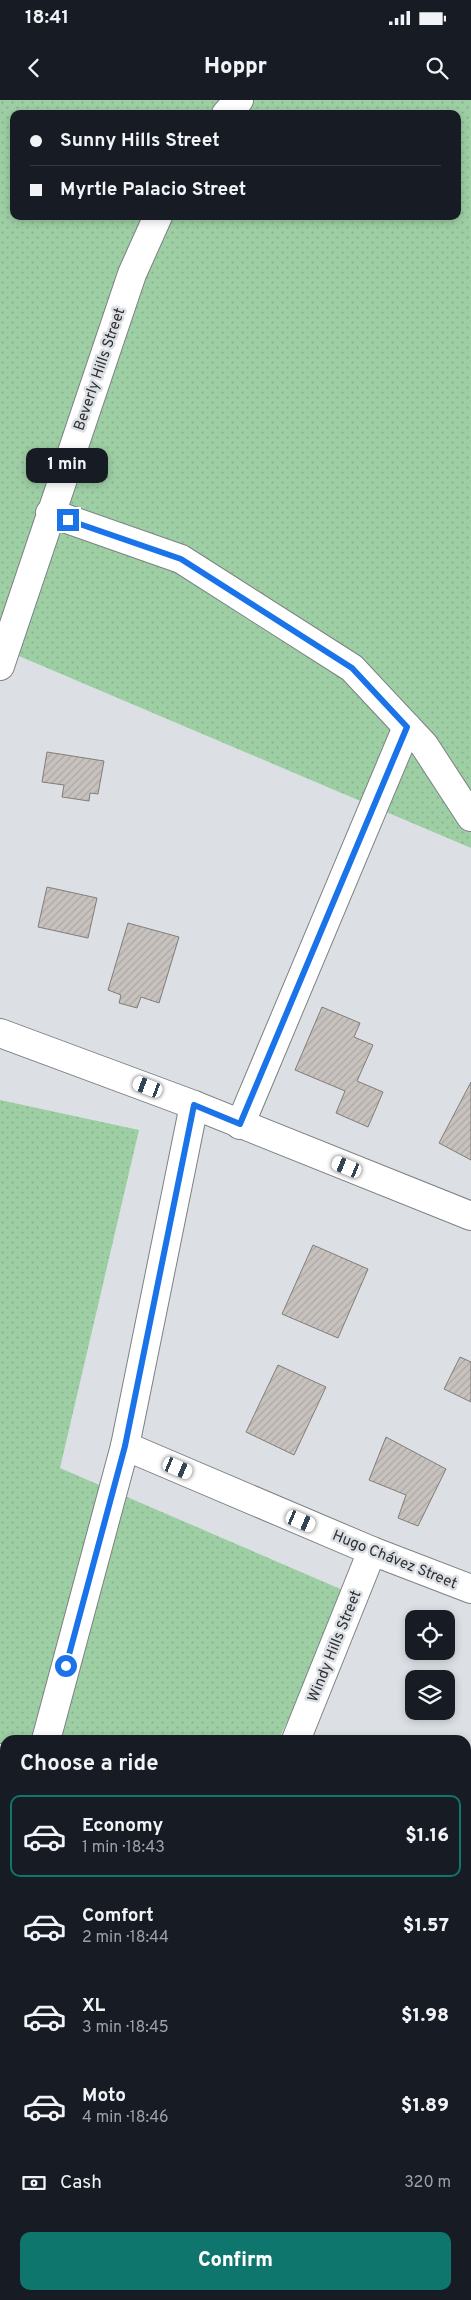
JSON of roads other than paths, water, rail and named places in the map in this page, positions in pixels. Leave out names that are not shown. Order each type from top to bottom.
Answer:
[{"type":"street","points":[[229,110],[238,100]]},
{"type":"street","name":"Beverly Hills Street","points":[[0,666],[132,274],[156,220]]},
{"type":"street","points":[[50,513],[181,559],[352,668],[424,745],[471,817]]},
{"type":"street","points":[[240,1124],[407,727]]},
{"type":"street","points":[[0,1033],[194,1105],[471,1216]]},
{"type":"street","points":[[47,1735],[125,1446],[194,1105]]},
{"type":"street","name":"Hugo Chávez Street","points":[[125,1446],[372,1551],[471,1589]]},
{"type":"street","name":"Windy Hills Street","points":[[298,1735],[372,1551]]}]
